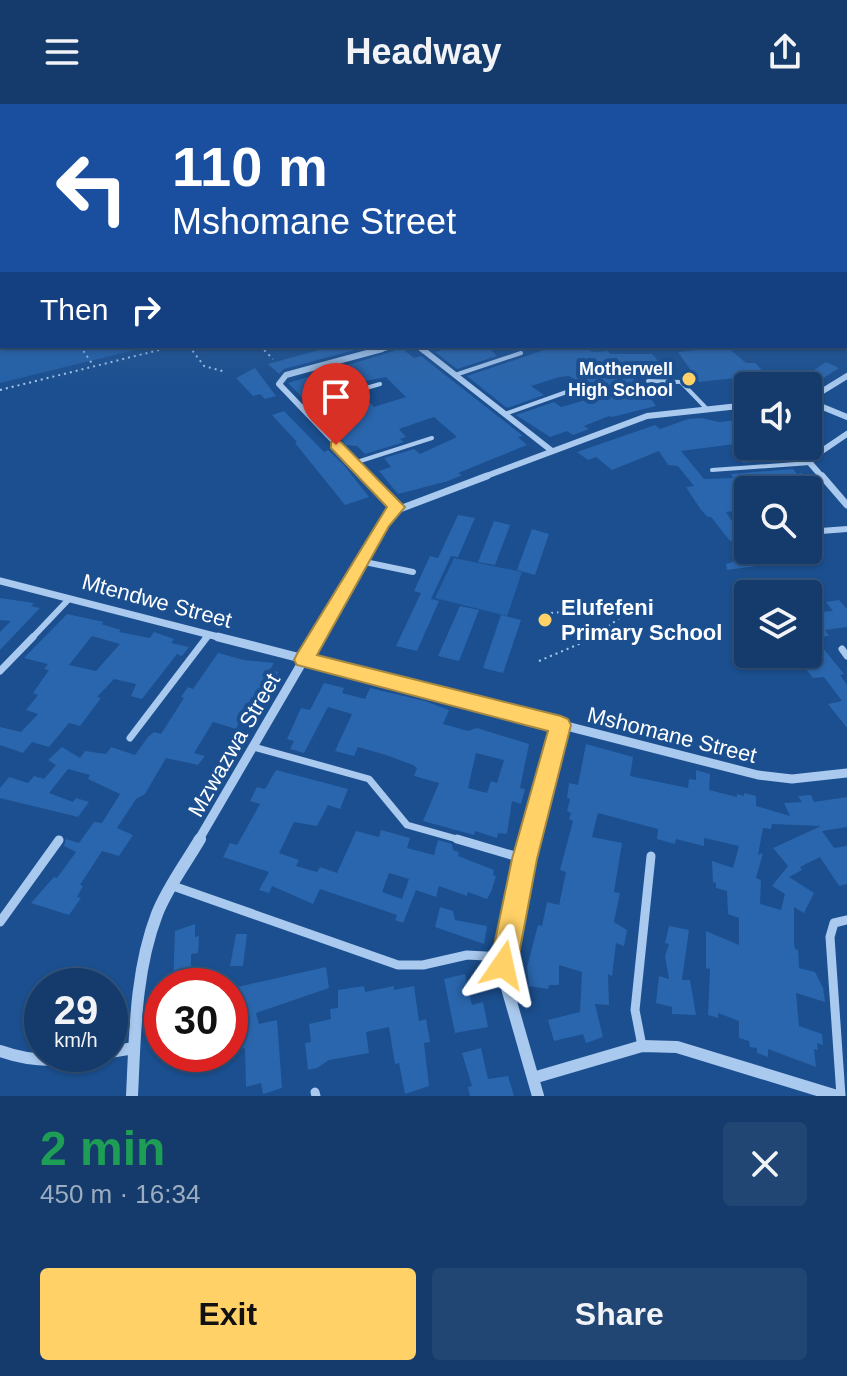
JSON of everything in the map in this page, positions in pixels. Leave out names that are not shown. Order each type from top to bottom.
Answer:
[{"type":"street","points":[[386,348],[282,377],[279,384],[397,507],[647,416],[734,406]]},
{"type":"street","points":[[421,348],[552,451]]},
{"type":"street","points":[[822,392],[846,377]]},
{"type":"street","points":[[822,407],[847,417]]},
{"type":"street","points":[[847,434],[813,457],[810,463],[847,505]]},
{"type":"street","name":"Mzwazwa Street","points":[[132,1096],[140,978],[146,943],[158,911],[360,561],[389,513],[397,507]]},
{"type":"street","name":"Mtendwe Street","points":[[0,581],[304,660]]},
{"type":"street","name":"Mshomane Street","points":[[304,660],[772,778],[813,778],[847,773]]},
{"type":"street","points":[[538,1096],[507,988],[504,957],[525,859],[561,725]]},
{"type":"street","points":[[533,1078],[642,1046],[677,1047],[839,1096]]},
{"type":"street","points":[[128,1049],[134,1048]]},
{"type":"street","points":[[0,1051],[24,1059]]},
{"type":"lane","points":[[455,375],[521,353]]},
{"type":"lane","points":[[648,381],[681,382],[706,408]]},
{"type":"lane","points":[[300,407],[380,384]]},
{"type":"lane","points":[[505,414],[575,389]]},
{"type":"lane","points":[[354,463],[432,438]]},
{"type":"lane","points":[[712,470],[810,463]]},
{"type":"lane","points":[[822,531],[847,529]]},
{"type":"lane","points":[[360,561],[413,572]]},
{"type":"lane","points":[[0,671],[69,599]]},
{"type":"lane","points":[[130,738],[208,635]]},
{"type":"lane","points":[[842,649],[847,656]]},
{"type":"lane","points":[[254,747],[369,779],[407,825],[525,859]]},
{"type":"lane","points":[[0,922],[59,840]]},
{"type":"lane","points":[[642,1046],[635,1010],[651,856]]},
{"type":"lane","points":[[173,886],[398,965],[423,965],[467,955],[504,957]]},
{"type":"lane","points":[[839,1096],[830,937],[834,923],[847,920]]},
{"type":"path","points":[[81,348],[94,366]]},
{"type":"path","points":[[0,390],[167,348]]},
{"type":"path","points":[[190,348],[204,366],[226,372]]},
{"type":"path","points":[[262,348],[273,359]]},
{"type":"path","points":[[539,661],[556,656],[608,629],[629,617],[637,605],[551,613]]},
{"type":"shaded area","points":[[0,348],[143,348],[0,383]]},
{"type":"shaded area","points":[[454,558],[522,572],[507,616],[435,598]]},
{"type":"building","points":[[327,348],[363,348],[284,369],[279,374],[268,364]]},
{"type":"building","points":[[402,348],[414,358],[421,356],[523,436],[518,437],[527,445],[458,473],[462,475],[448,481],[398,494],[379,471],[391,467],[384,458],[414,449],[420,454],[457,437],[434,417],[399,429],[406,437],[400,439],[404,442],[365,454],[357,446],[346,445],[317,407],[362,394],[374,407],[406,397],[386,377],[354,383],[356,386],[305,400],[288,383]]},
{"type":"building","points":[[449,348],[489,348],[497,356],[457,369],[435,352]]},
{"type":"building","points":[[550,348],[585,348],[593,352],[608,351],[610,354],[652,354],[663,367],[633,371],[656,406],[609,416],[584,426],[589,429],[573,435],[567,431],[550,437],[516,415],[554,402],[561,407],[596,397],[593,395],[598,393],[569,376],[559,377],[531,386],[544,395],[507,408],[467,376]]},
{"type":"building","points":[[698,348],[728,348],[746,363],[755,363],[764,372],[734,372],[734,378],[699,382],[678,352],[700,350]]},
{"type":"building","points":[[826,362],[839,368],[822,379],[822,372],[811,372]]},
{"type":"building","points":[[255,368],[276,396],[265,399],[260,394],[253,396],[236,378]]},
{"type":"building","points":[[284,411],[324,452],[328,450],[343,464],[369,497],[345,505],[297,442],[272,415]]},
{"type":"building","points":[[688,419],[734,420],[734,444],[681,451],[704,479],[793,469],[804,476],[734,476],[734,511],[726,512],[734,524],[734,541],[730,541],[711,517],[701,510],[686,487],[694,486],[678,466],[668,465],[659,451],[612,470],[596,457],[588,460],[577,452],[655,425],[660,429]]},
{"type":"building","points":[[742,460],[778,460],[743,463]]},
{"type":"building","points":[[458,515],[475,518],[458,557],[451,556],[431,599],[439,601],[417,651],[396,646],[421,593],[414,591],[430,556],[438,558]]},
{"type":"building","points":[[494,521],[510,525],[495,565],[478,562]]},
{"type":"building","points":[[532,529],[549,534],[535,575],[517,570]]},
{"type":"building","points":[[734,562],[734,564],[771,564],[727,570],[726,564]]},
{"type":"building","points":[[0,598],[34,603],[31,606],[40,608],[0,650],[0,632],[11,621],[0,620]]},
{"type":"building","points":[[839,600],[847,609],[847,627],[825,630],[829,636],[822,636],[822,612],[833,611],[826,602]]},
{"type":"building","points":[[460,606],[479,610],[459,661],[438,656]]},
{"type":"building","points":[[67,614],[104,622],[101,624],[121,630],[119,632],[150,638],[154,632],[174,639],[171,643],[189,647],[182,656],[177,654],[142,699],[131,696],[136,684],[114,679],[97,697],[101,698],[80,726],[69,723],[49,747],[32,742],[23,753],[0,745],[0,727],[21,732],[38,714],[26,710],[38,695],[33,693],[49,670],[44,669],[48,664],[24,658]],"holes":[[[92,636],[120,644],[96,671],[69,665]]]},
{"type":"building","points":[[501,615],[521,620],[503,673],[483,668]]},
{"type":"building","points":[[822,647],[844,674],[840,675],[847,685],[847,728],[828,704],[842,701],[824,677],[813,678],[805,668],[822,668]]},
{"type":"building","points":[[218,653],[274,663],[270,670],[278,672],[262,701],[251,698],[236,729],[213,722],[194,753],[205,756],[198,765],[166,758],[145,794],[136,799],[117,828],[133,835],[119,856],[102,851],[80,885],[83,886],[77,897],[81,898],[69,915],[31,903],[54,877],[57,878],[76,852],[64,846],[66,839],[79,843],[94,822],[102,823],[120,794],[88,779],[90,775],[68,769],[49,793],[73,802],[76,798],[89,802],[78,817],[0,798],[0,788],[9,777],[28,783],[34,776],[44,779],[56,765],[48,760],[62,747],[80,758],[85,751],[106,754],[111,747],[135,755],[154,732],[161,734],[188,687],[193,689]]},
{"type":"building","points":[[324,683],[344,688],[342,693],[365,699],[370,688],[449,710],[443,724],[468,731],[477,728],[529,744],[520,788],[525,789],[521,804],[512,801],[507,834],[498,833],[497,838],[475,831],[474,835],[423,821],[439,783],[414,776],[417,768],[413,765],[386,755],[358,747],[354,756],[335,751],[352,714],[328,707],[304,753],[290,749],[294,741],[287,739],[301,708],[310,710]],"holes":[[[476,753],[504,760],[497,783],[491,781],[487,793],[468,788]]]},
{"type":"building","points":[[586,744],[633,757],[630,776],[688,788],[689,779],[696,780],[696,770],[710,774],[709,790],[737,797],[737,794],[744,796],[744,793],[756,796],[756,806],[790,816],[784,803],[802,802],[798,796],[811,795],[814,802],[847,797],[847,827],[822,831],[834,848],[847,846],[847,884],[839,886],[820,857],[800,867],[802,870],[789,877],[814,893],[804,913],[794,907],[794,942],[798,950],[799,968],[815,972],[823,988],[825,1002],[796,993],[799,1026],[822,1034],[823,1045],[817,1043],[818,1050],[814,1049],[816,1067],[768,1049],[768,1057],[757,1053],[757,1048],[750,1047],[749,1041],[739,1038],[739,1021],[718,1013],[718,1018],[708,1015],[710,969],[706,968],[706,931],[739,945],[739,918],[728,914],[727,891],[716,888],[713,882],[712,861],[733,868],[739,846],[704,838],[704,846],[676,839],[675,844],[657,839],[658,829],[598,813],[592,837],[622,843],[614,892],[620,893],[614,922],[627,930],[624,946],[616,943],[612,976],[608,974],[609,1005],[595,1004],[603,1037],[586,1043],[583,1034],[554,1041],[548,1020],[580,1012],[582,972],[559,965],[559,985],[549,985],[548,989],[529,986],[527,967],[547,902],[559,905],[566,872],[560,870],[573,821],[569,819],[571,813],[567,811],[569,783],[578,785]],"holes":[[[772,824],[821,826],[773,848],[788,866],[772,886],[785,894],[781,910],[760,904],[761,880],[756,878],[763,853],[758,855],[763,828],[771,829]]]},
{"type":"building","points":[[276,770],[348,789],[340,809],[328,805],[317,826],[294,822],[279,853],[299,860],[296,866],[317,872],[320,867],[337,873],[356,831],[379,837],[381,830],[410,838],[407,848],[434,855],[438,840],[452,844],[453,850],[459,852],[458,856],[494,870],[493,875],[496,876],[491,892],[487,899],[439,886],[436,897],[416,890],[403,923],[395,920],[397,915],[320,889],[313,904],[272,886],[269,893],[259,890],[269,872],[223,857],[230,843],[237,845],[260,804],[250,801],[257,787],[265,789]],"holes":[[[389,873],[409,879],[402,899],[382,892]]]},
{"type":"building","points":[[440,907],[453,911],[455,920],[487,926],[484,944],[435,927]]},
{"type":"building","points":[[195,924],[195,937],[199,936],[198,953],[191,954],[191,968],[174,968],[175,931]]},
{"type":"building","points":[[669,926],[689,930],[682,980],[690,980],[696,1015],[672,1014],[672,1007],[656,1003],[659,976],[669,979],[665,956],[669,944],[665,943]]},
{"type":"building","points":[[236,934],[247,934],[243,966],[230,966]]},
{"type":"building","points":[[326,967],[329,988],[256,1013],[259,1024],[277,1020],[282,1088],[263,1094],[261,1083],[246,1087],[248,985]]},
{"type":"building","points":[[465,974],[472,1005],[483,1002],[488,1027],[455,1033],[444,979]]},
{"type":"building","points":[[364,986],[365,992],[394,986],[394,990],[414,986],[419,1021],[426,1019],[430,1042],[424,1043],[429,1086],[405,1094],[399,1063],[395,1064],[389,1027],[366,1032],[369,1053],[329,1060],[308,1070],[305,1043],[311,1042],[309,1024],[331,1019],[330,1009],[338,1008],[338,990]]},
{"type":"building","points":[[481,1048],[488,1079],[508,1076],[514,1096],[470,1096],[468,1087],[472,1086],[462,1053]]},
{"type":"place","name":"Motherwell High School","points":[[689,379]]},
{"type":"place","name":"Elufefeni Primary School","points":[[545,620]]},
{"type":"route","points":[[336,445],[397,507],[381,526],[304,660],[561,725],[525,859],[503,965]]}]
